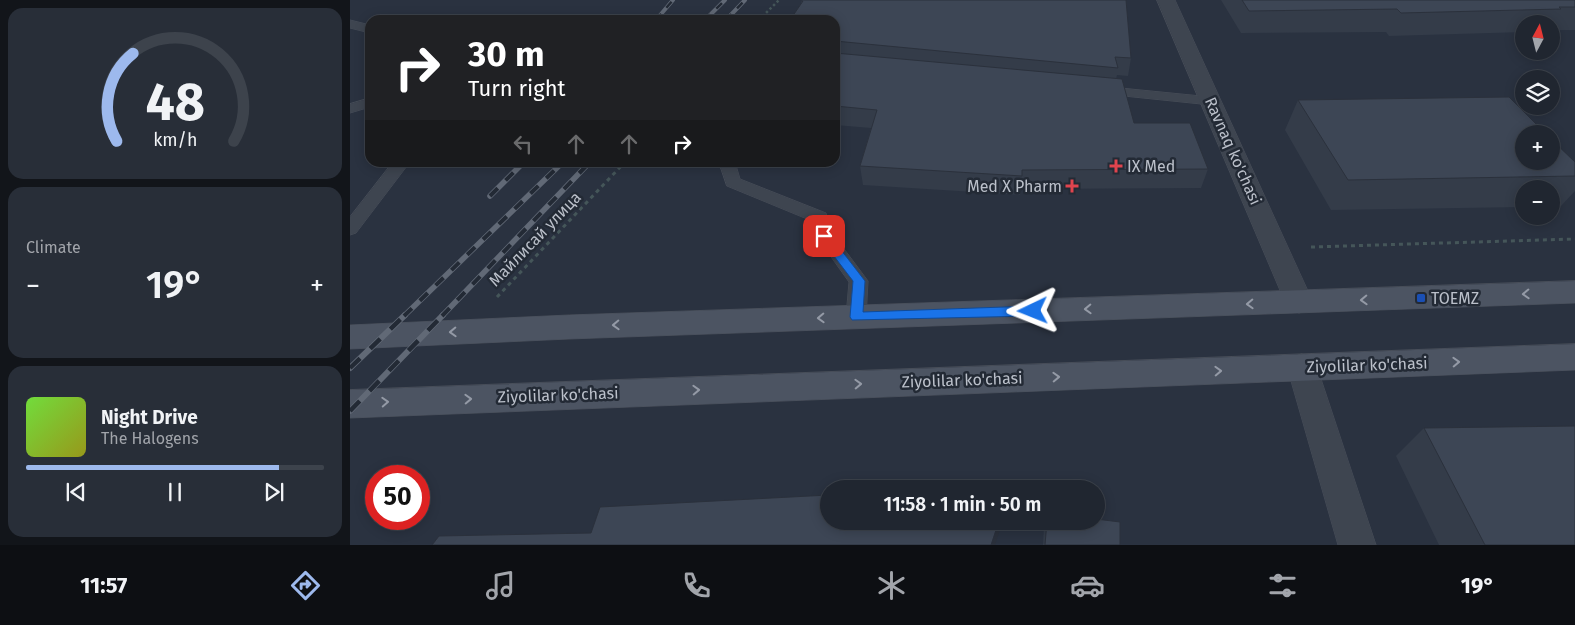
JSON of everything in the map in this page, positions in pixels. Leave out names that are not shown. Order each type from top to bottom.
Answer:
[{"type":"main road","points":[[350,337],[1575,292]]},
{"type":"main road","name":"Ziyolilar ko'chasi","points":[[350,404],[1575,357]]},
{"type":"street","name":"Ravnaq ko'chasi","points":[[1166,0],[1299,302]]},
{"type":"street","points":[[1302,368],[1358,545]]},
{"type":"lane","points":[[350,24],[365,28]]},
{"type":"lane","points":[[1082,89],[1211,101]]},
{"type":"lane","points":[[350,109],[365,104]]},
{"type":"lane","points":[[350,229],[398,167]]},
{"type":"lane","points":[[728,167],[733,182],[820,217],[824,236],[859,281],[856,317]]},
{"type":"path","points":[[764,15],[779,0]]},
{"type":"path","name":"Майлисай улица","points":[[463,332],[620,167]]},
{"type":"path","points":[[1275,248],[1575,239]]},
{"type":"building","points":[[1126,0],[1131,58],[1115,57],[1118,68],[840,41],[840,15],[793,15],[803,1],[801,1]]},
{"type":"building","points":[[1242,0],[1575,0],[1575,7],[1559,7],[1561,9],[1401,13],[1397,9],[1249,11]]},
{"type":"building","points":[[840,53],[1122,79],[1134,123],[1190,123],[1208,169],[1022,170],[1022,176],[860,166],[877,110],[840,106]]},
{"type":"building","points":[[1509,97],[1515,103],[1515,115],[1527,115],[1537,125],[1515,125],[1515,170],[1560,170],[1560,148],[1575,162],[1575,176],[1348,180],[1298,100]]},
{"type":"building","points":[[1575,426],[1575,545],[1485,545],[1424,428]]},
{"type":"building","points":[[820,495],[820,530],[996,530],[991,545],[432,545],[439,536],[591,533],[600,507]]},
{"type":"building","points":[[1105,520],[1120,522],[1120,545],[1045,545],[1046,530],[1105,530]]},
{"type":"railway","points":[[660,15],[673,0]]},
{"type":"railway","points":[[710,15],[725,0]]},
{"type":"railway","points":[[731,15],[745,0]]},
{"type":"railway","points":[[490,196],[519,167]]},
{"type":"railway","points":[[404,316],[558,167]]},
{"type":"railway","points":[[442,316],[585,167]]},
{"type":"railway","points":[[350,368],[405,315]]},
{"type":"railway","points":[[350,411],[443,315]]},
{"type":"place","name":"IX Med","points":[[1116,166]]},
{"type":"place","name":"Med X Pharm","points":[[1072,186]]},
{"type":"place","name":"TOEMZ","points":[[1421,298]]},
{"type":"route","points":[[824,236],[859,281],[856,317],[1033,311]]}]
